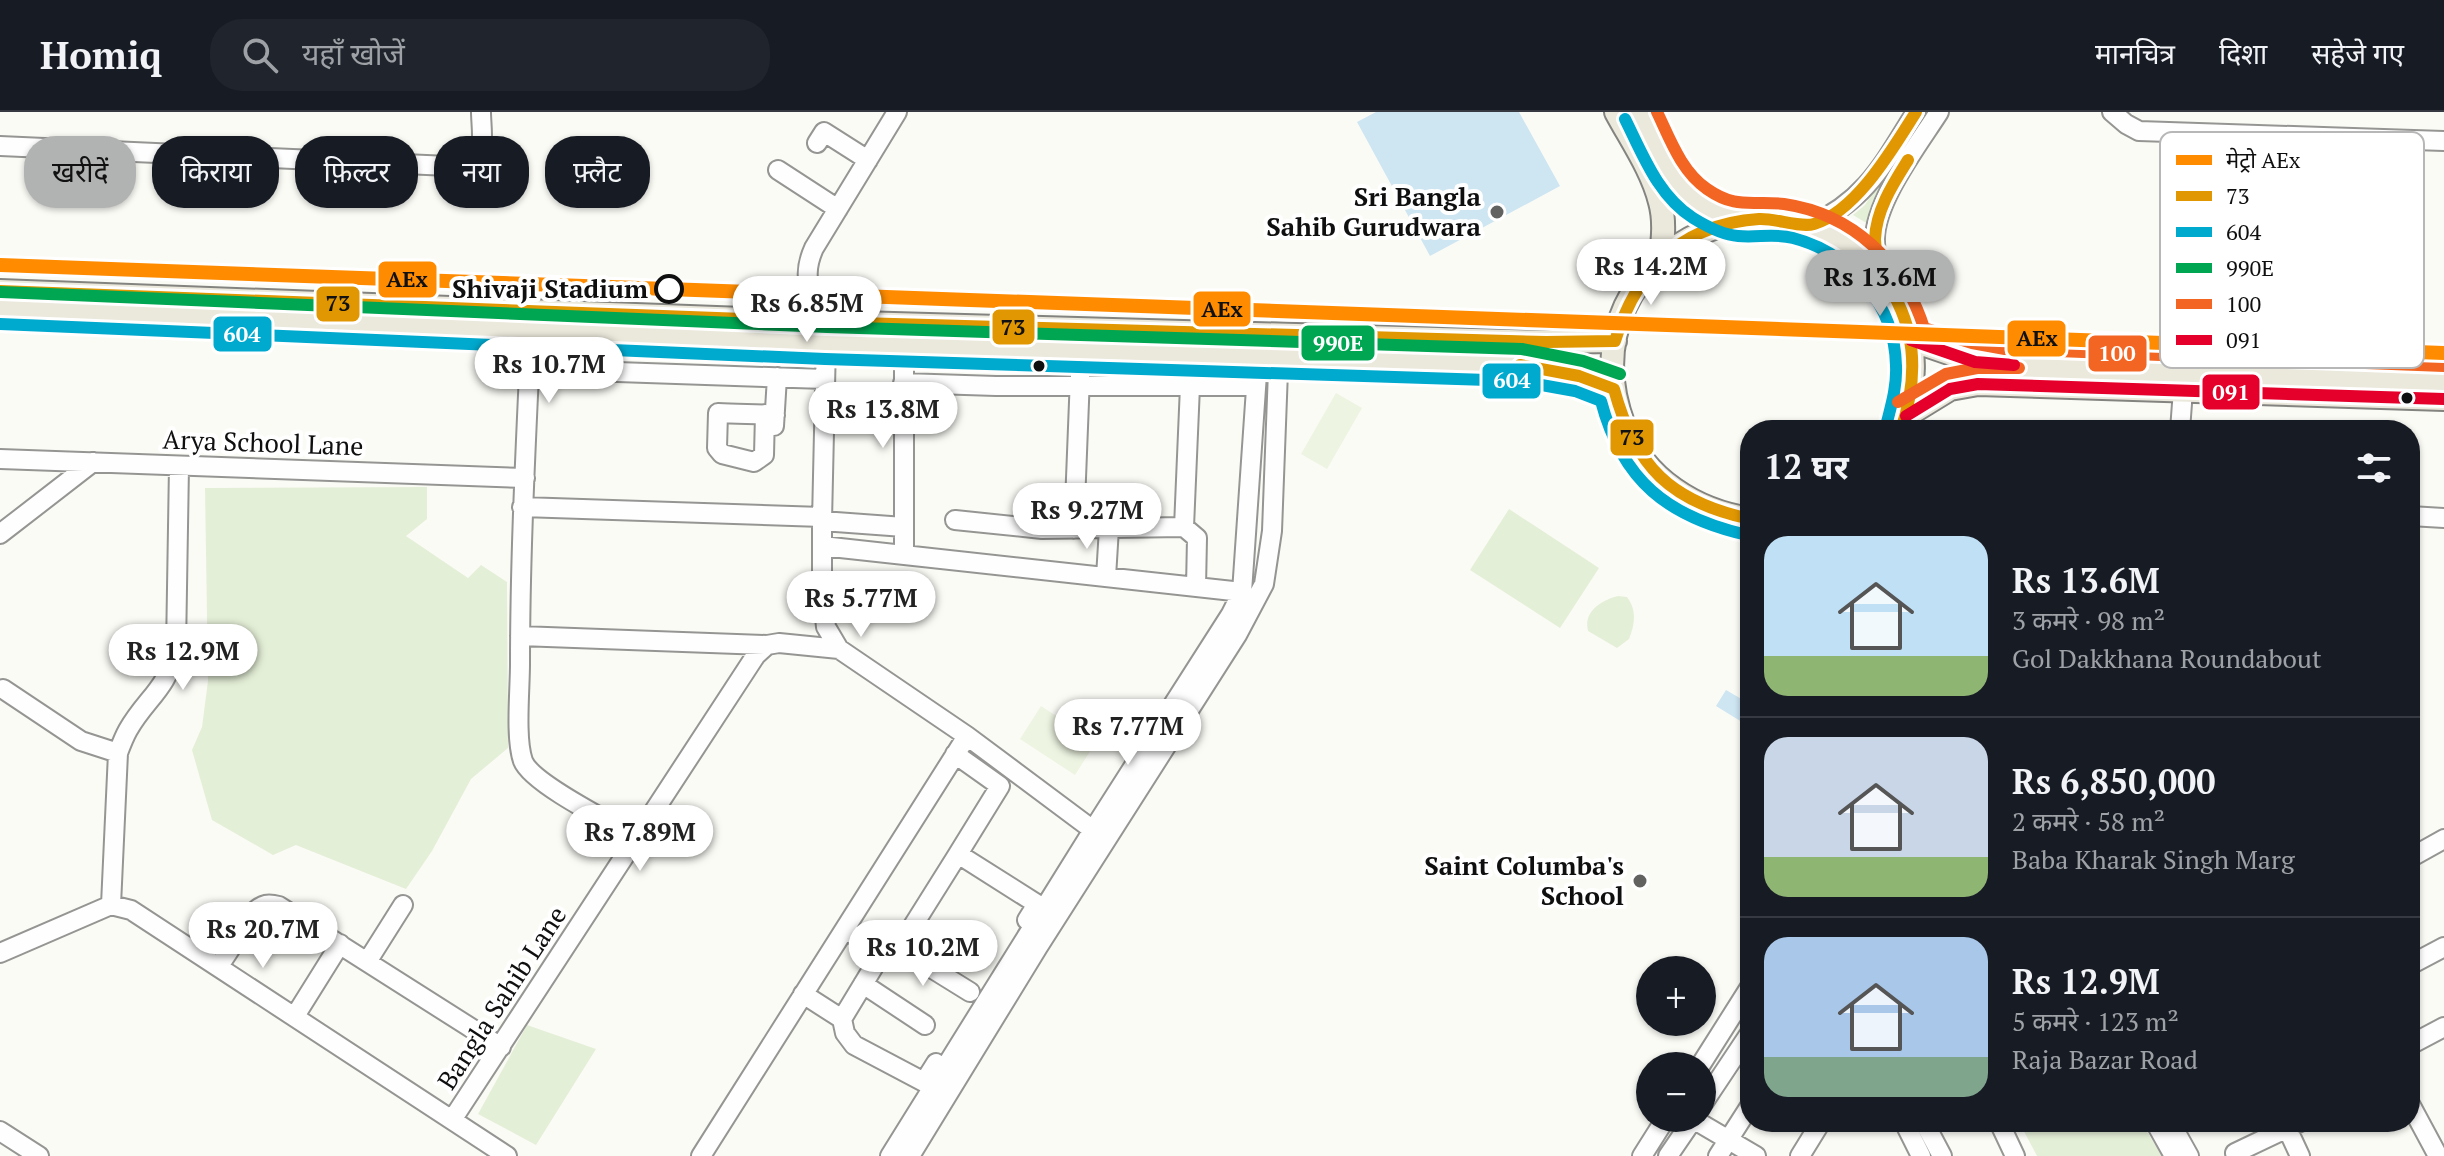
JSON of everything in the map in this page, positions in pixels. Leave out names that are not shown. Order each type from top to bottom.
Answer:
[{"type":"main road","points":[[1616,112],[1659,199],[1663,218],[1661,257]]},
{"type":"main road","points":[[1639,112],[1686,193],[1708,208],[1740,220]]},
{"type":"main road","points":[[1740,517],[1694,503],[1651,469],[1626,432],[1614,389],[1612,365],[1621,317],[1645,275],[1661,257],[1679,244],[1698,233],[1740,220],[1782,220],[1809,226],[1858,253],[1884,280],[1901,308],[1911,340],[1914,378],[1905,420]]},
{"type":"main road","points":[[0,291],[824,333],[904,346],[1081,351],[1615,341]]},
{"type":"main road","points":[[0,308],[531,330],[824,333],[1269,346],[1521,365],[1579,376],[1614,389]]},
{"type":"main road","points":[[1911,340],[1975,362],[2004,365],[2444,382]]},
{"type":"main road","points":[[1908,420],[1950,389],[1978,384],[2444,399]]},
{"type":"street","points":[[0,146],[471,167],[478,163],[480,156],[481,112]]},
{"type":"street","points":[[897,112],[807,264],[807,279],[824,333],[822,587],[826,627],[839,649],[967,736],[1093,830]]},
{"type":"street","points":[[1884,280],[1876,252],[1877,220],[1916,112]]},
{"type":"street","points":[[1809,226],[1852,201],[1874,176],[1897,160],[1939,112]]},
{"type":"street","points":[[2112,112],[2139,131],[2170,132]]},
{"type":"street","points":[[817,143],[824,132],[868,160]]},
{"type":"street","points":[[2424,140],[2444,141]]},
{"type":"street","points":[[778,170],[838,209]]},
{"type":"street","points":[[531,330],[522,507],[520,742],[524,763],[541,781],[638,838]]},
{"type":"street","points":[[904,346],[904,555]]},
{"type":"street","points":[[890,1156],[1242,592],[1269,346]]},
{"type":"street","points":[[910,1156],[1038,947],[1237,635],[1264,584],[1272,531],[1269,346]]},
{"type":"street","points":[[1074,529],[1081,351]]},
{"type":"street","points":[[529,369],[825,379]]},
{"type":"street","points":[[772,464],[761,414],[777,377]]},
{"type":"street","points":[[903,383],[1080,387],[1246,386]]},
{"type":"street","points":[[1184,527],[1190,386]]},
{"type":"street","points":[[2181,420],[2183,390]]},
{"type":"street","name":"Arya School Lane","points":[[0,459],[525,478]]},
{"type":"street","points":[[0,534],[93,462]]},
{"type":"street","points":[[111,905],[118,753],[141,710],[161,688],[174,659],[179,466]]},
{"type":"street","points":[[522,507],[822,519],[904,527]]},
{"type":"street","points":[[2420,517],[2444,518]]},
{"type":"street","points":[[955,520],[1042,529],[1184,527],[1197,538],[1196,587]]},
{"type":"street","points":[[1106,577],[1109,528]]},
{"type":"street","points":[[822,546],[1242,592]]},
{"type":"street","points":[[520,636],[779,643],[839,649]]},
{"type":"street","name":"Bangla Sahib Lane","points":[[452,1120],[756,655],[767,645]]},
{"type":"street","points":[[3,689],[64,732],[118,753]]},
{"type":"street","points":[[701,1156],[967,736]]},
{"type":"street","points":[[955,754],[1000,786],[958,854],[863,984],[842,1019],[845,1033],[854,1045],[924,1082],[1037,904],[958,854]]},
{"type":"street","points":[[2420,852],[2444,839]]},
{"type":"street","points":[[219,966],[255,911],[269,903],[279,906],[501,1047]]},
{"type":"street","points":[[0,953],[111,905],[131,910],[507,1156]]},
{"type":"street","points":[[367,962],[403,905]]},
{"type":"street","points":[[845,929],[970,992]]},
{"type":"street","points":[[295,1016],[340,944]]},
{"type":"street","points":[[2420,960],[2444,947]]},
{"type":"street","points":[[863,984],[925,1025]]},
{"type":"street","points":[[803,994],[842,1019]]},
{"type":"street","points":[[1709,1052],[1740,1003]]},
{"type":"street","points":[[2420,1040],[2444,1027]]},
{"type":"street","points":[[1716,1084],[1740,1048]]},
{"type":"street","points":[[1718,1156],[1740,1122]]},
{"type":"street","points":[[2420,1123],[2438,1156]]},
{"type":"street","points":[[0,1131],[39,1156]]},
{"type":"street","points":[[1642,1156],[1657,1132]]},
{"type":"street","points":[[1668,1156],[1684,1132]]},
{"type":"street","points":[[1716,1132],[1756,1156]]},
{"type":"street","points":[[1800,1156],[1815,1132]]},
{"type":"street","points":[[1909,1132],[1921,1156]]},
{"type":"street","points":[[1929,1132],[1942,1156]]},
{"type":"street","points":[[2004,1132],[2015,1156]]},
{"type":"street","points":[[2161,1132],[2174,1156]]},
{"type":"street","points":[[2176,1132],[2189,1156]]},
{"type":"street","points":[[2235,1153],[2278,1132]]},
{"type":"street","points":[[2295,1132],[2300,1156]]},
{"type":"green space","points":[[1892,161],[1897,164],[1870,208],[1868,224],[1853,215],[1865,205]]},
{"type":"green space","points":[[1336,393],[1362,408],[1327,469],[1301,454]]},
{"type":"green space","points":[[427,487],[427,519],[406,536],[468,578],[481,565],[507,582],[508,748],[471,779],[432,851],[406,889],[296,845],[273,855],[212,820],[192,750],[202,727],[208,681],[205,488]]},
{"type":"green space","points":[[1509,509],[1599,568],[1560,628],[1470,570]]},
{"type":"green space","points":[[1618,596],[1627,597],[1634,617],[1629,639],[1617,648],[1588,631],[1587,624],[1595,608]]},
{"type":"green space","points":[[1041,706],[1096,742],[1075,775],[1020,739]]},
{"type":"green space","points":[[527,1025],[596,1049],[536,1145],[478,1114]]},
{"type":"green space","points":[[2024,1132],[2147,1132],[2162,1156],[2037,1156]]},
{"type":"water","points":[[1376,112],[1519,112],[1560,186],[1430,256],[1357,122]]},
{"type":"water","points":[[1726,690],[1740,698],[1740,721],[1716,706]]},
{"type":"metro line","name":"AEx","points":[[0,265],[2160,343]]},
{"type":"metro line","name":"AEx","points":[[2424,352],[2444,353]]},
{"type":"transit line","name":"100","points":[[1657,112],[1683,164],[1698,182],[1718,196],[1736,202],[1784,204],[1809,209],[1832,218],[1872,245],[1903,282],[1924,328],[1972,343],[2005,349],[2160,355]]},
{"type":"transit line","name":"73","points":[[0,291],[823,322],[1546,342],[1615,341],[1636,292],[1666,255],[1707,230],[1732,223],[1765,219],[1808,225],[1830,217],[1872,177],[1916,112]]},
{"type":"transit line","name":"604","points":[[1625,119],[1661,186],[1693,218],[1732,235],[1786,237],[1814,245],[1851,269],[1866,285],[1888,322],[1894,344],[1896,381],[1887,420]]},
{"type":"transit line","name":"73","points":[[1904,420],[1911,382],[1909,334],[1880,265],[1875,239],[1882,208],[1908,160]]},
{"type":"transit line","name":"990E","points":[[1,292],[827,327],[1522,349],[1583,361],[1620,374]]},
{"type":"transit line","name":"604","points":[[0,324],[825,359],[1519,381],[1575,391],[1601,401],[1622,453],[1652,491],[1694,518],[1740,533]]},
{"type":"transit line","name":"091","points":[[1911,340],[1975,362],[2014,365]]},
{"type":"transit line","name":"73","points":[[1520,365],[1579,376],[1614,389],[1633,440],[1660,477],[1698,502],[1740,516]]},
{"type":"transit line","name":"100","points":[[2424,365],[2444,366]]},
{"type":"transit line","name":"100","points":[[1898,402],[1946,374],[1977,368],[2019,368]]},
{"type":"transit line","name":"091","points":[[1906,416],[1950,389],[1978,384],[2444,399]]},
{"type":"place","name":"Sri Bangla Sahib Gurudwara","points":[[1497,212]]},
{"type":"place","name":"Shivaji Stadium","points":[[669,289]]},
{"type":"place","name":"Saint Columba's School","points":[[1640,881]]}]
